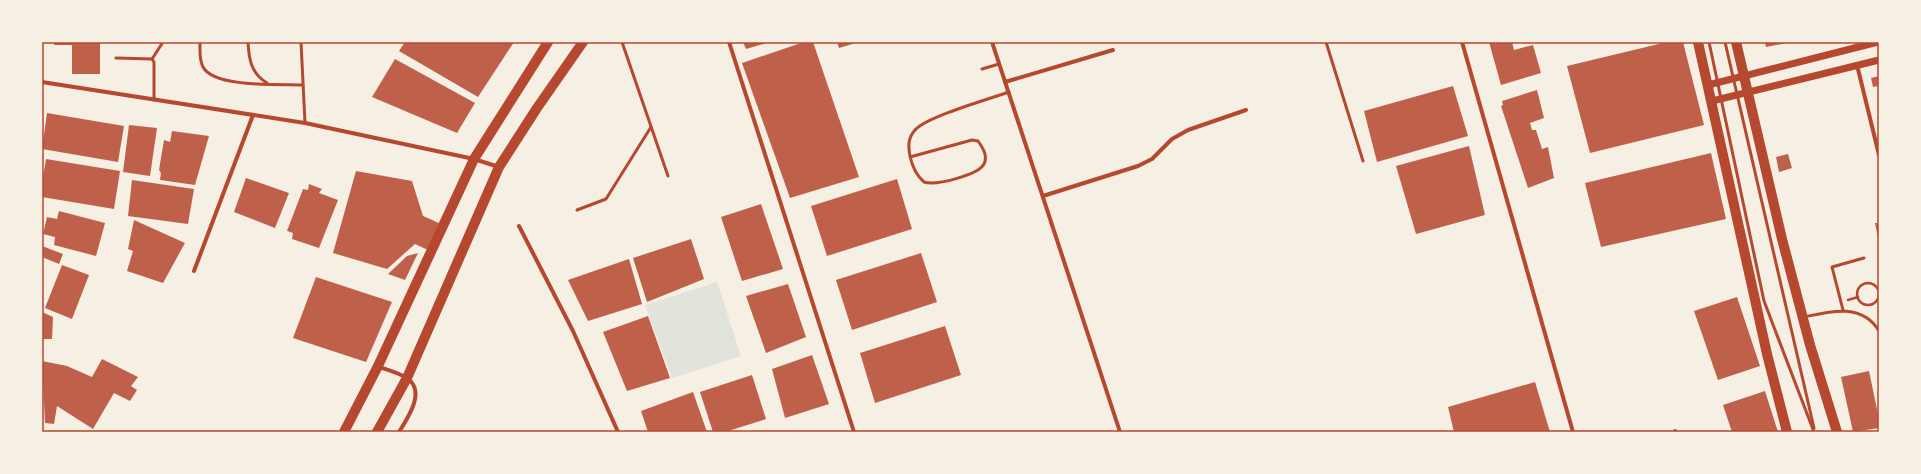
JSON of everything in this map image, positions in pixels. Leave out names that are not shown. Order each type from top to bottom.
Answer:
[{"type":"main road","points":[[344,432],[378,366],[474,159],[548,42]]},
{"type":"main road","points":[[376,432],[407,378],[499,167],[537,108],[583,42]]},
{"type":"main road","points":[[1698,42],[1713,83],[1766,346],[1787,432]]},
{"type":"main road","points":[[1736,42],[1781,236],[1837,432]]},
{"type":"street","points":[[729,42],[854,432]]},
{"type":"street","points":[[992,42],[1120,432]]},
{"type":"street","points":[[1462,42],[1573,432]]},
{"type":"street","points":[[1713,83],[1878,42]]},
{"type":"street","points":[[1005,82],[1113,50]]},
{"type":"street","points":[[1716,100],[1879,60]]},
{"type":"street","points":[[1857,65],[1879,155]]},
{"type":"street","points":[[42,82],[305,123],[474,159],[499,167]]},
{"type":"street","points":[[1043,196],[1138,166],[1152,159],[1172,139],[1188,130],[1246,110]]},
{"type":"street","points":[[194,271],[253,115]]},
{"type":"street","points":[[519,226],[573,331],[618,432]]},
{"type":"street","points":[[378,366],[407,378],[411,382],[415,396],[414,405],[399,432]]},
{"type":"lane","points":[[152,59],[163,42]]},
{"type":"lane","points":[[200,42],[200,56],[203,67],[211,75],[226,81],[250,84],[267,83],[303,85]]},
{"type":"lane","points":[[248,42],[257,76],[267,83]]},
{"type":"lane","points":[[302,42],[305,123]]},
{"type":"lane","points":[[622,42],[668,176]]},
{"type":"lane","points":[[1326,42],[1363,161]]},
{"type":"lane","points":[[1709,42],[1713,83]]},
{"type":"lane","points":[[1725,42],[1736,96],[1814,432]]},
{"type":"lane","points":[[116,58],[152,59]]},
{"type":"lane","points":[[152,59],[154,62],[154,100]]},
{"type":"lane","points":[[982,69],[999,64]]},
{"type":"lane","points":[[910,157],[972,140],[978,141],[982,146],[986,160],[983,166],[978,170],[940,183],[929,184],[924,182],[918,177],[910,157],[908,142],[913,131],[927,121],[1008,92]]},
{"type":"lane","points":[[1716,100],[1764,301],[1814,432]]},
{"type":"lane","points":[[577,210],[606,199],[651,127]]},
{"type":"lane","points":[[1843,310],[1832,267],[1864,258]]},
{"type":"lane","points":[[1803,317],[1828,311],[1843,310],[1856,312],[1869,318],[1879,331]]},
{"type":"path","points":[[1868,284],[1876,288],[1879,292],[1877,301],[1868,305],[1860,301],[1858,297],[1860,288],[1868,284]]},
{"type":"shaded area","points":[[717,282],[741,356],[672,378],[645,305]]},
{"type":"building","points":[[54,42],[100,42],[100,74],[72,74],[72,45],[54,45]]},
{"type":"building","points":[[405,42],[514,42],[478,97],[399,51]]},
{"type":"building","points":[[743,42],[770,42],[746,49]]},
{"type":"building","points":[[804,42],[813,42],[859,177],[790,198],[742,63]]},
{"type":"building","points":[[837,42],[859,42],[839,48]]},
{"type":"building","points":[[1489,42],[1512,42],[1514,50],[1533,45],[1541,73],[1501,85]]},
{"type":"building","points":[[1667,42],[1683,42],[1704,125],[1590,153],[1567,66]]},
{"type":"building","points":[[1765,42],[1787,42],[1787,43],[1766,47]]},
{"type":"building","points":[[395,59],[475,103],[457,133],[372,97]]},
{"type":"building","points":[[1879,76],[1879,86],[1873,87],[1871,78]]},
{"type":"building","points":[[1453,86],[1468,136],[1377,162],[1364,111]]},
{"type":"building","points":[[1537,90],[1544,118],[1530,123],[1532,130],[1536,130],[1542,149],[1548,147],[1554,178],[1528,188],[1501,106],[1503,105],[1502,101]]},
{"type":"building","points":[[47,113],[124,126],[118,162],[42,149]]},
{"type":"building","points":[[129,125],[157,128],[150,176],[123,172]]},
{"type":"building","points":[[172,131],[209,136],[195,185],[160,180],[161,173],[159,170],[164,140],[170,142]]},
{"type":"building","points":[[1469,146],[1485,215],[1416,234],[1396,166]]},
{"type":"building","points":[[1711,153],[1726,219],[1601,247],[1585,183]]},
{"type":"building","points":[[1788,154],[1792,168],[1779,172],[1776,157]]},
{"type":"building","points":[[46,159],[120,171],[114,209],[42,197],[42,183]]},
{"type":"building","points":[[356,171],[412,181],[423,216],[439,223],[428,250],[415,244],[387,269],[333,253]]},
{"type":"building","points":[[246,178],[289,193],[275,228],[234,212]]},
{"type":"building","points":[[897,179],[912,229],[827,256],[811,206]]},
{"type":"building","points":[[132,180],[194,189],[188,224],[128,216]]},
{"type":"building","points":[[309,184],[322,189],[319,193],[338,200],[319,248],[292,239],[293,233],[287,231],[303,189],[308,190]]},
{"type":"building","points":[[761,204],[783,269],[742,281],[721,217]]},
{"type":"building","points":[[59,211],[105,223],[96,256],[54,245],[55,237],[43,234],[47,217],[57,219]]},
{"type":"building","points":[[134,220],[185,243],[163,283],[127,271],[133,251],[128,249]]},
{"type":"building","points":[[1875,223],[1879,223],[1878,238]]},
{"type":"building","points":[[691,239],[704,279],[647,302],[633,258]]},
{"type":"building","points":[[42,246],[63,254],[59,264],[42,257]]},
{"type":"building","points":[[418,253],[405,280],[388,274],[407,256]]},
{"type":"building","points":[[921,253],[937,302],[852,330],[836,280]]},
{"type":"building","points":[[629,259],[642,304],[588,321],[568,280]]},
{"type":"building","points":[[62,265],[89,275],[72,319],[45,308]]},
{"type":"building","points":[[316,277],[392,302],[366,362],[293,338]]},
{"type":"building","points":[[788,284],[806,337],[766,353],[746,296]]},
{"type":"building","points":[[1737,297],[1760,366],[1718,380],[1694,311]]},
{"type":"building","points":[[42,312],[53,317],[52,339],[42,339]]},
{"type":"building","points":[[648,316],[670,378],[627,391],[603,332]]},
{"type":"building","points":[[945,326],[961,375],[875,403],[860,353]]},
{"type":"building","points":[[812,355],[829,404],[785,418],[772,369]]},
{"type":"building","points":[[102,359],[138,377],[131,386],[137,390],[130,401],[114,393],[93,429],[57,406],[54,424],[45,423],[42,361],[67,366],[92,377]]},
{"type":"building","points":[[1869,371],[1879,419],[1879,428],[1853,432],[1841,377]]},
{"type":"building","points":[[752,375],[766,419],[725,432],[713,432],[700,392]]},
{"type":"building","points":[[1535,382],[1550,432],[1454,432],[1448,407]]},
{"type":"building","points":[[1765,391],[1778,432],[1732,432],[1723,405]]},
{"type":"building","points":[[693,392],[707,432],[648,432],[641,411]]}]
